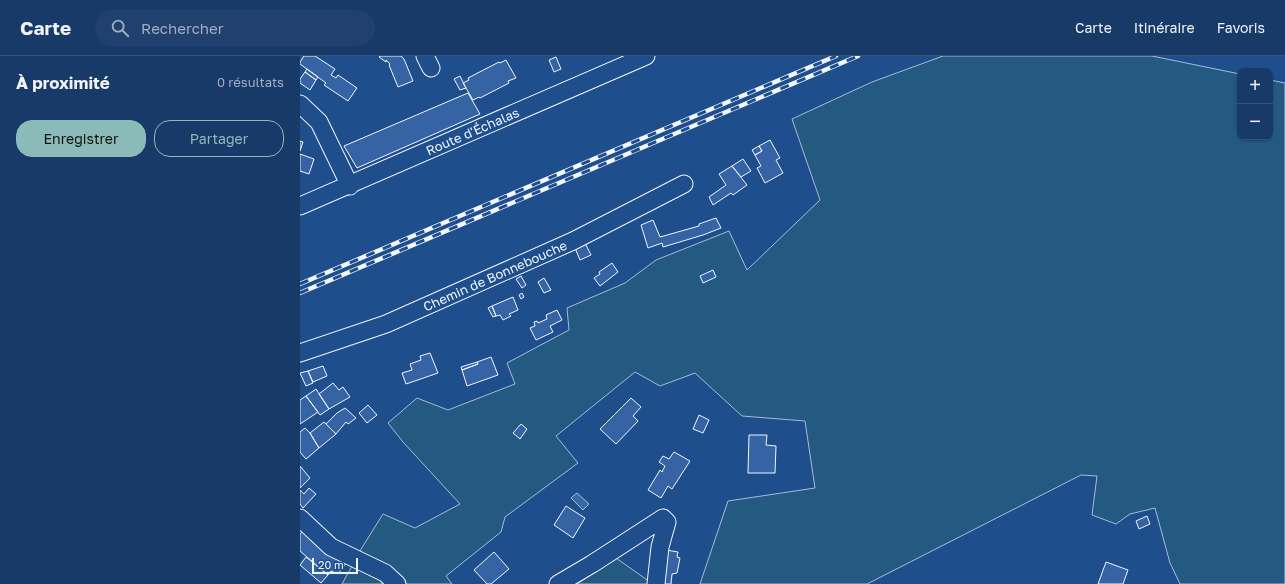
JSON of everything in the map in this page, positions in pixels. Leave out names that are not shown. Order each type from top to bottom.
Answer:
[{"type":"street","name":"Route d'Échalas","points":[[300,206],[350,186],[646,56]]},
{"type":"street","points":[[300,104],[319,122],[350,186]]},
{"type":"street","name":"Chemin de Bonnebouche","points":[[300,353],[386,324],[573,241],[684,184]]},
{"type":"street","points":[[300,518],[331,547],[385,573],[397,584]]},
{"type":"street","points":[[558,584],[663,518],[667,522],[660,547],[656,584]]},
{"type":"shaded area","points":[[943,56],[1152,56],[1237,73],[1237,140],[1273,140],[1273,81],[1285,83],[1285,584],[1180,584],[1170,563],[1155,508],[1130,514],[1116,524],[1092,515],[1097,476],[1081,475],[867,584],[700,584],[728,501],[815,488],[805,421],[742,416],[695,373],[660,386],[635,372],[556,436],[578,463],[505,517],[501,532],[446,576],[452,584],[406,584],[404,580],[358,554],[383,514],[415,528],[460,504],[403,442],[388,423],[417,398],[448,410],[515,384],[507,363],[569,330],[567,308],[625,283],[656,260],[729,231],[747,270],[820,200],[792,119],[872,82]]},
{"type":"shaded area","points":[[577,493],[589,504],[583,510],[571,498]]},
{"type":"shaded area","points":[[616,558],[650,582],[650,584],[577,584]]},
{"type":"shaded area","points":[[352,566],[377,576],[386,584],[342,584]]},
{"type":"building","points":[[304,56],[315,56],[335,69],[331,75],[336,78],[338,75],[357,88],[348,101],[324,85],[326,83],[300,64]]},
{"type":"building","points":[[401,56],[404,59],[413,81],[398,87],[389,65],[390,64],[386,60],[386,62],[379,57]]},
{"type":"building","points":[[556,57],[561,69],[554,72],[549,60]]},
{"type":"building","points":[[506,60],[516,78],[508,81],[509,83],[480,98],[479,97],[473,100],[463,83],[469,80],[468,78]]},
{"type":"building","points":[[307,69],[318,77],[316,80],[305,72]]},
{"type":"building","points":[[305,72],[316,80],[310,90],[300,83],[300,79]]},
{"type":"building","points":[[460,76],[466,88],[460,90],[454,79]]},
{"type":"building","points":[[468,93],[480,114],[357,168],[344,146]]},
{"type":"building","points":[[770,140],[780,158],[776,160],[783,173],[765,183],[757,168],[761,166],[755,155],[762,151],[759,146]]},
{"type":"building","points":[[300,141],[303,142],[300,151]]},
{"type":"building","points":[[759,146],[762,151],[755,155],[752,150]]},
{"type":"building","points":[[300,154],[314,159],[309,174],[300,171]]},
{"type":"building","points":[[743,159],[751,171],[741,177],[732,166]]},
{"type":"building","points":[[732,166],[747,185],[733,195],[731,193],[713,205],[709,197],[726,185],[719,174]]},
{"type":"building","points":[[716,218],[721,228],[663,247],[662,243],[648,248],[641,225],[653,220],[660,237],[699,226],[699,224]]},
{"type":"building","points":[[585,243],[591,255],[580,260],[575,248]]},
{"type":"building","points":[[612,263],[618,272],[600,286],[594,278],[600,274],[599,272]]},
{"type":"building","points":[[713,270],[716,277],[703,283],[700,276]]},
{"type":"building","points":[[521,276],[526,285],[522,288],[516,279]]},
{"type":"building","points":[[544,278],[551,290],[544,293],[538,282]]},
{"type":"building","points":[[522,293],[524,297],[521,299],[519,295]]},
{"type":"building","points":[[513,297],[518,310],[509,314],[511,316],[503,320],[500,315],[496,316],[492,306]]},
{"type":"building","points":[[492,306],[496,316],[493,317],[488,308]]},
{"type":"building","points":[[557,310],[562,320],[550,326],[553,332],[536,340],[530,328],[535,326],[534,322],[537,321],[538,323],[547,319],[546,315]]},
{"type":"building","points":[[430,353],[438,373],[406,384],[402,373],[412,370],[410,364],[421,360],[420,356]]},
{"type":"building","points":[[491,357],[498,375],[467,386],[462,370]]},
{"type":"building","points":[[477,362],[478,364],[462,370],[461,367]]},
{"type":"building","points":[[323,366],[327,376],[313,382],[308,371]]},
{"type":"building","points":[[308,371],[313,383],[306,386],[300,373]]},
{"type":"building","points":[[333,383],[339,390],[343,387],[350,397],[329,409],[319,394]]},
{"type":"building","points":[[316,389],[329,409],[320,415],[306,396]]},
{"type":"building","points":[[306,396],[318,412],[300,424],[300,400]]},
{"type":"building","points":[[631,398],[641,407],[633,416],[638,421],[616,444],[600,429]]},
{"type":"building","points":[[368,405],[377,415],[367,423],[359,413]]},
{"type":"building","points":[[345,408],[356,418],[348,424],[346,422],[336,434],[326,424],[337,413]]},
{"type":"building","points":[[699,415],[709,420],[703,433],[693,429]]},
{"type":"building","points":[[324,422],[336,434],[319,448],[310,433]]},
{"type":"building","points":[[521,424],[527,429],[520,439],[513,433]]},
{"type":"building","points":[[305,428],[310,433],[319,448],[306,459],[300,452],[300,432]]},
{"type":"building","points":[[749,435],[767,435],[766,445],[776,446],[775,473],[748,473]]},
{"type":"building","points":[[674,452],[690,461],[672,489],[668,486],[661,498],[648,490],[660,470],[662,472],[665,466],[659,462],[663,456],[669,459]]},
{"type":"building","points":[[300,466],[310,478],[300,488]]},
{"type":"building","points":[[309,488],[316,494],[303,508],[300,504],[300,490],[304,494]]},
{"type":"building","points":[[566,506],[585,518],[573,538],[554,525]]},
{"type":"building","points":[[1147,516],[1150,524],[1139,529],[1136,521]]},
{"type":"building","points":[[302,532],[335,559],[338,556],[347,562],[338,574],[331,571],[328,575],[300,551],[300,534]]},
{"type":"building","points":[[666,550],[678,552],[677,557],[680,558],[677,573],[672,574],[671,584],[661,584]]},
{"type":"building","points":[[494,552],[509,569],[491,584],[487,584],[474,570]]},
{"type":"building","points":[[306,557],[328,575],[321,583],[300,565]]},
{"type":"building","points":[[1106,562],[1128,570],[1123,584],[1098,584]]},
{"type":"railway","points":[[300,284],[836,56]]},
{"type":"railway","points":[[300,293],[858,56]]}]
